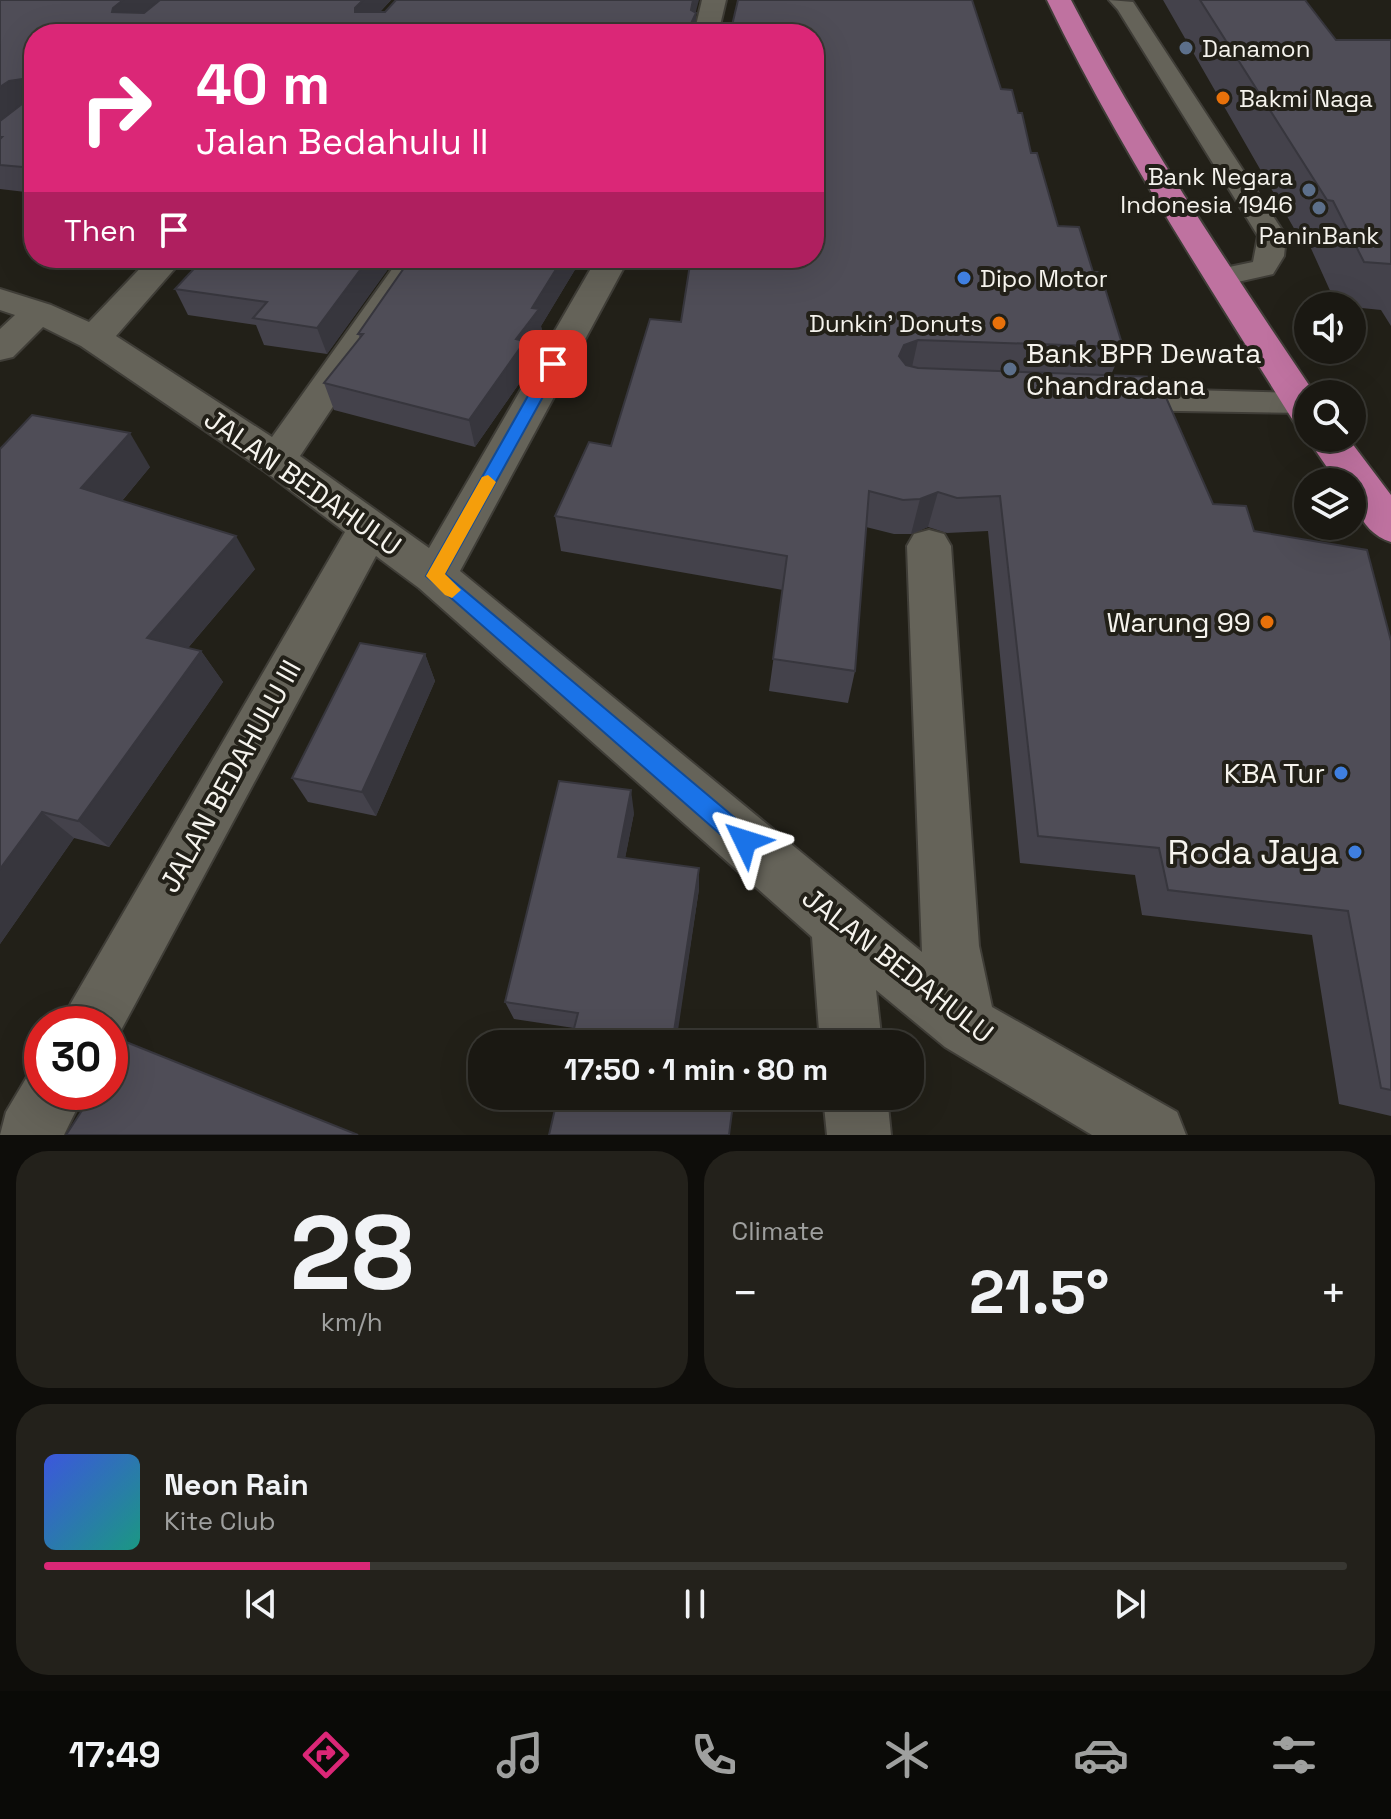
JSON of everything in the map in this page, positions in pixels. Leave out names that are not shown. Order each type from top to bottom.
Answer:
[{"type":"highway","points":[[1059,0],[1091,64],[1220,277],[1294,391]]},
{"type":"highway","points":[[1337,452],[1391,526]]},
{"type":"street","points":[[708,24],[714,0]]},
{"type":"street","points":[[94,338],[159,268]]},
{"type":"street","points":[[277,460],[409,268]]},
{"type":"street","points":[[435,576],[607,268]]},
{"type":"street","points":[[0,349],[20,305]]},
{"type":"street","name":"JALAN BEDAHULU","points":[[20,305],[94,338],[277,460],[435,576],[840,923],[966,1026],[1154,1135]]},
{"type":"street","name":"JALAN BEDAHULU III","points":[[102,1006],[369,529]]},
{"type":"street","points":[[929,546],[950,946],[966,1026]]},
{"type":"street","points":[[840,923],[850,1030]]},
{"type":"street","points":[[29,1135],[43,1110]]},
{"type":"street","points":[[856,1110],[859,1135]]},
{"type":"lane","points":[[1119,0],[1126,6],[1272,236],[1270,256],[1263,268],[1220,277]]},
{"type":"lane","points":[[1089,398],[1294,407]]},
{"type":"building","points":[[0,0],[123,0],[112,12],[144,13],[160,0],[363,0],[355,12],[385,12],[396,0],[693,0],[691,10],[696,13],[691,24],[24,24],[24,167],[0,165],[0,121],[22,104],[23,79],[9,81],[0,87]]},
{"type":"building","points":[[738,0],[972,0],[1001,89],[1012,90],[1018,113],[1022,113],[1031,153],[1037,153],[1058,226],[1079,227],[1093,272],[1100,272],[1123,347],[918,340],[904,345],[899,356],[906,365],[918,368],[1157,377],[1213,504],[1246,506],[1254,531],[1367,550],[1391,641],[1391,1090],[1381,1088],[1348,911],[1168,890],[1159,848],[1038,836],[1000,496],[957,498],[938,492],[920,499],[903,500],[869,491],[855,671],[773,659],[787,556],[555,516],[589,442],[611,446],[650,319],[681,322],[689,268],[824,268],[824,24],[732,24]]},
{"type":"building","points":[[1200,0],[1305,0],[1336,40],[1391,40],[1391,264],[1364,262],[1333,201],[1327,200]]},
{"type":"building","points":[[195,268],[362,268],[317,328],[253,318],[267,302],[175,289]]},
{"type":"building","points":[[404,268],[557,268],[532,308],[539,309],[516,339],[525,341],[469,420],[324,383],[363,334],[358,334]]},
{"type":"building","points":[[32,415],[130,433],[81,488],[236,536],[147,638],[201,651],[78,821],[42,812],[0,869],[0,449]]},
{"type":"building","points":[[360,643],[425,654],[362,792],[292,778]]},
{"type":"building","points":[[559,781],[631,790],[618,857],[699,868],[674,1030],[574,1030],[578,1013],[505,1002]]},
{"type":"building","points":[[128,1043],[358,1135],[66,1135],[82,1110],[128,1110]]},
{"type":"building","points":[[555,1110],[732,1110],[729,1135],[549,1135]]},
{"type":"slow traffic","points":[[452,590],[435,576],[488,482]]},
{"type":"place","name":"Danamon","points":[[1186,48]]},
{"type":"place","name":"Bakmi Naga","points":[[1223,98]]},
{"type":"place","name":"Bank Negara Indonesia 1946","points":[[1309,190]]},
{"type":"place","name":"PaninBank","points":[[1319,208]]},
{"type":"place","name":"Dipo Motor","points":[[964,278]]},
{"type":"place","name":"Dunkin' Donuts","points":[[999,323]]},
{"type":"place","name":"Bank BPR Dewata Chandradana","points":[[1010,369]]},
{"type":"place","name":"Warung 99","points":[[1267,622]]},
{"type":"place","name":"KBA Tur","points":[[1341,773]]},
{"type":"place","name":"Roda Jaya","points":[[1355,852]]},
{"type":"route","points":[[553,364],[435,576],[745,841]]}]
